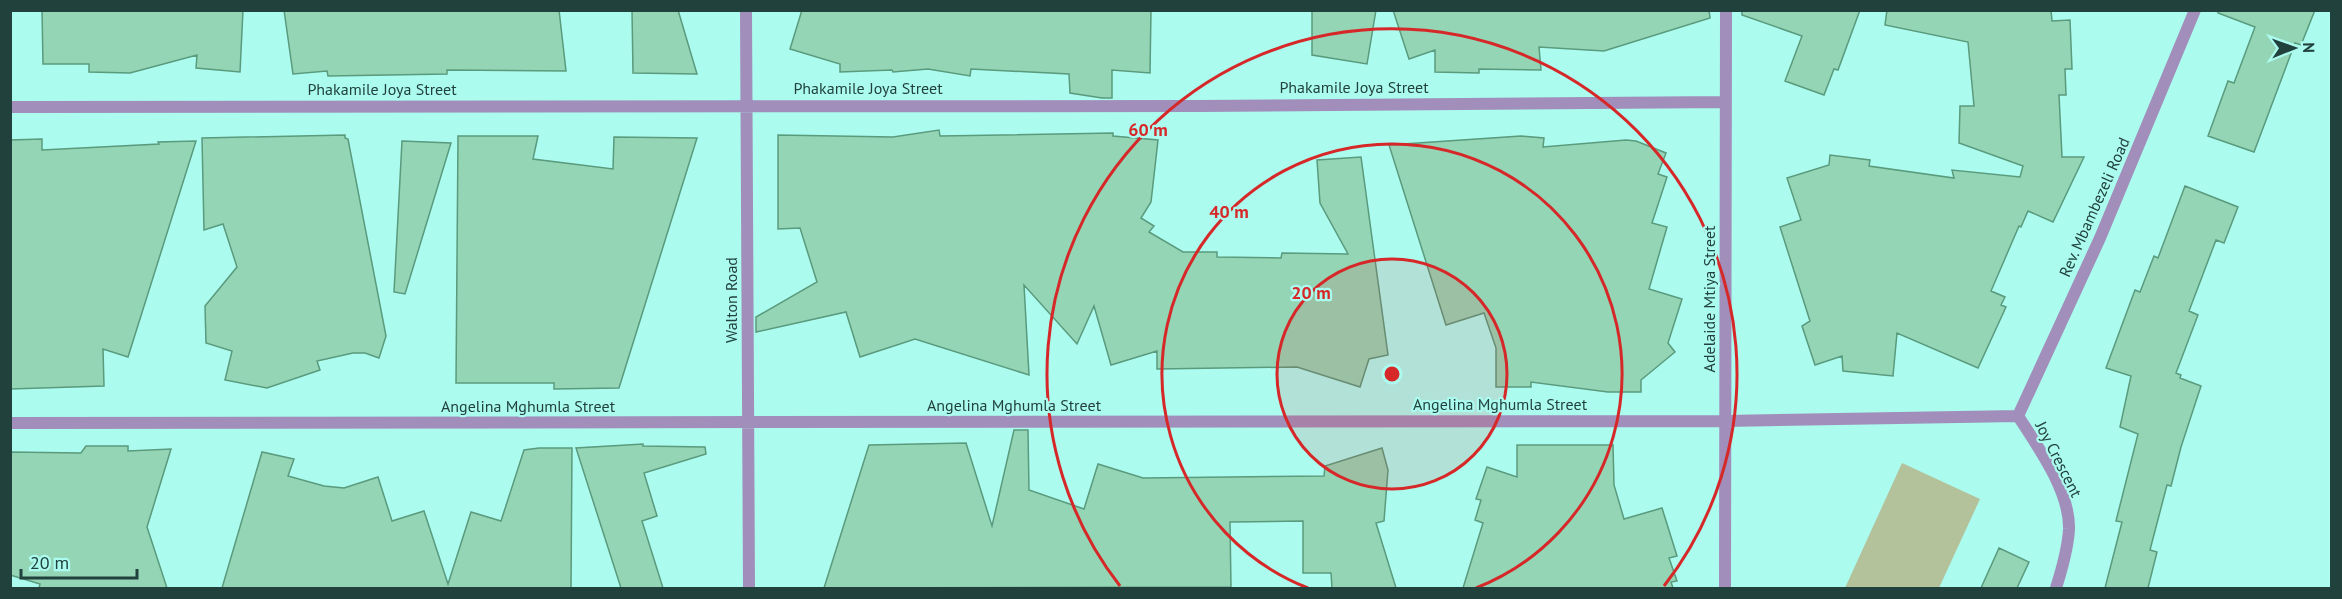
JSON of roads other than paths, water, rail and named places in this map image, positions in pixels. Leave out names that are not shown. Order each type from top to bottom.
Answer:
[{"type":"street","name":"Walton Road","points":[[746,10],[749,588]]},
{"type":"street","name":"Adelaide Mtiya Street","points":[[1725,588],[1726,10]]},
{"type":"street","name":"Rev. Mbambezeli Road","points":[[2018,416],[2100,237],[2195,10]]},
{"type":"street","name":"Phakamile Joya Street","points":[[10,107],[1198,106],[1726,102]]},
{"type":"street","name":"Angelina Mghumla Street","points":[[10,423],[1725,421],[2018,416]]},
{"type":"street","name":"Joy Crescent","points":[[2018,416],[2050,469],[2066,502],[2069,529],[2056,588]]}]
